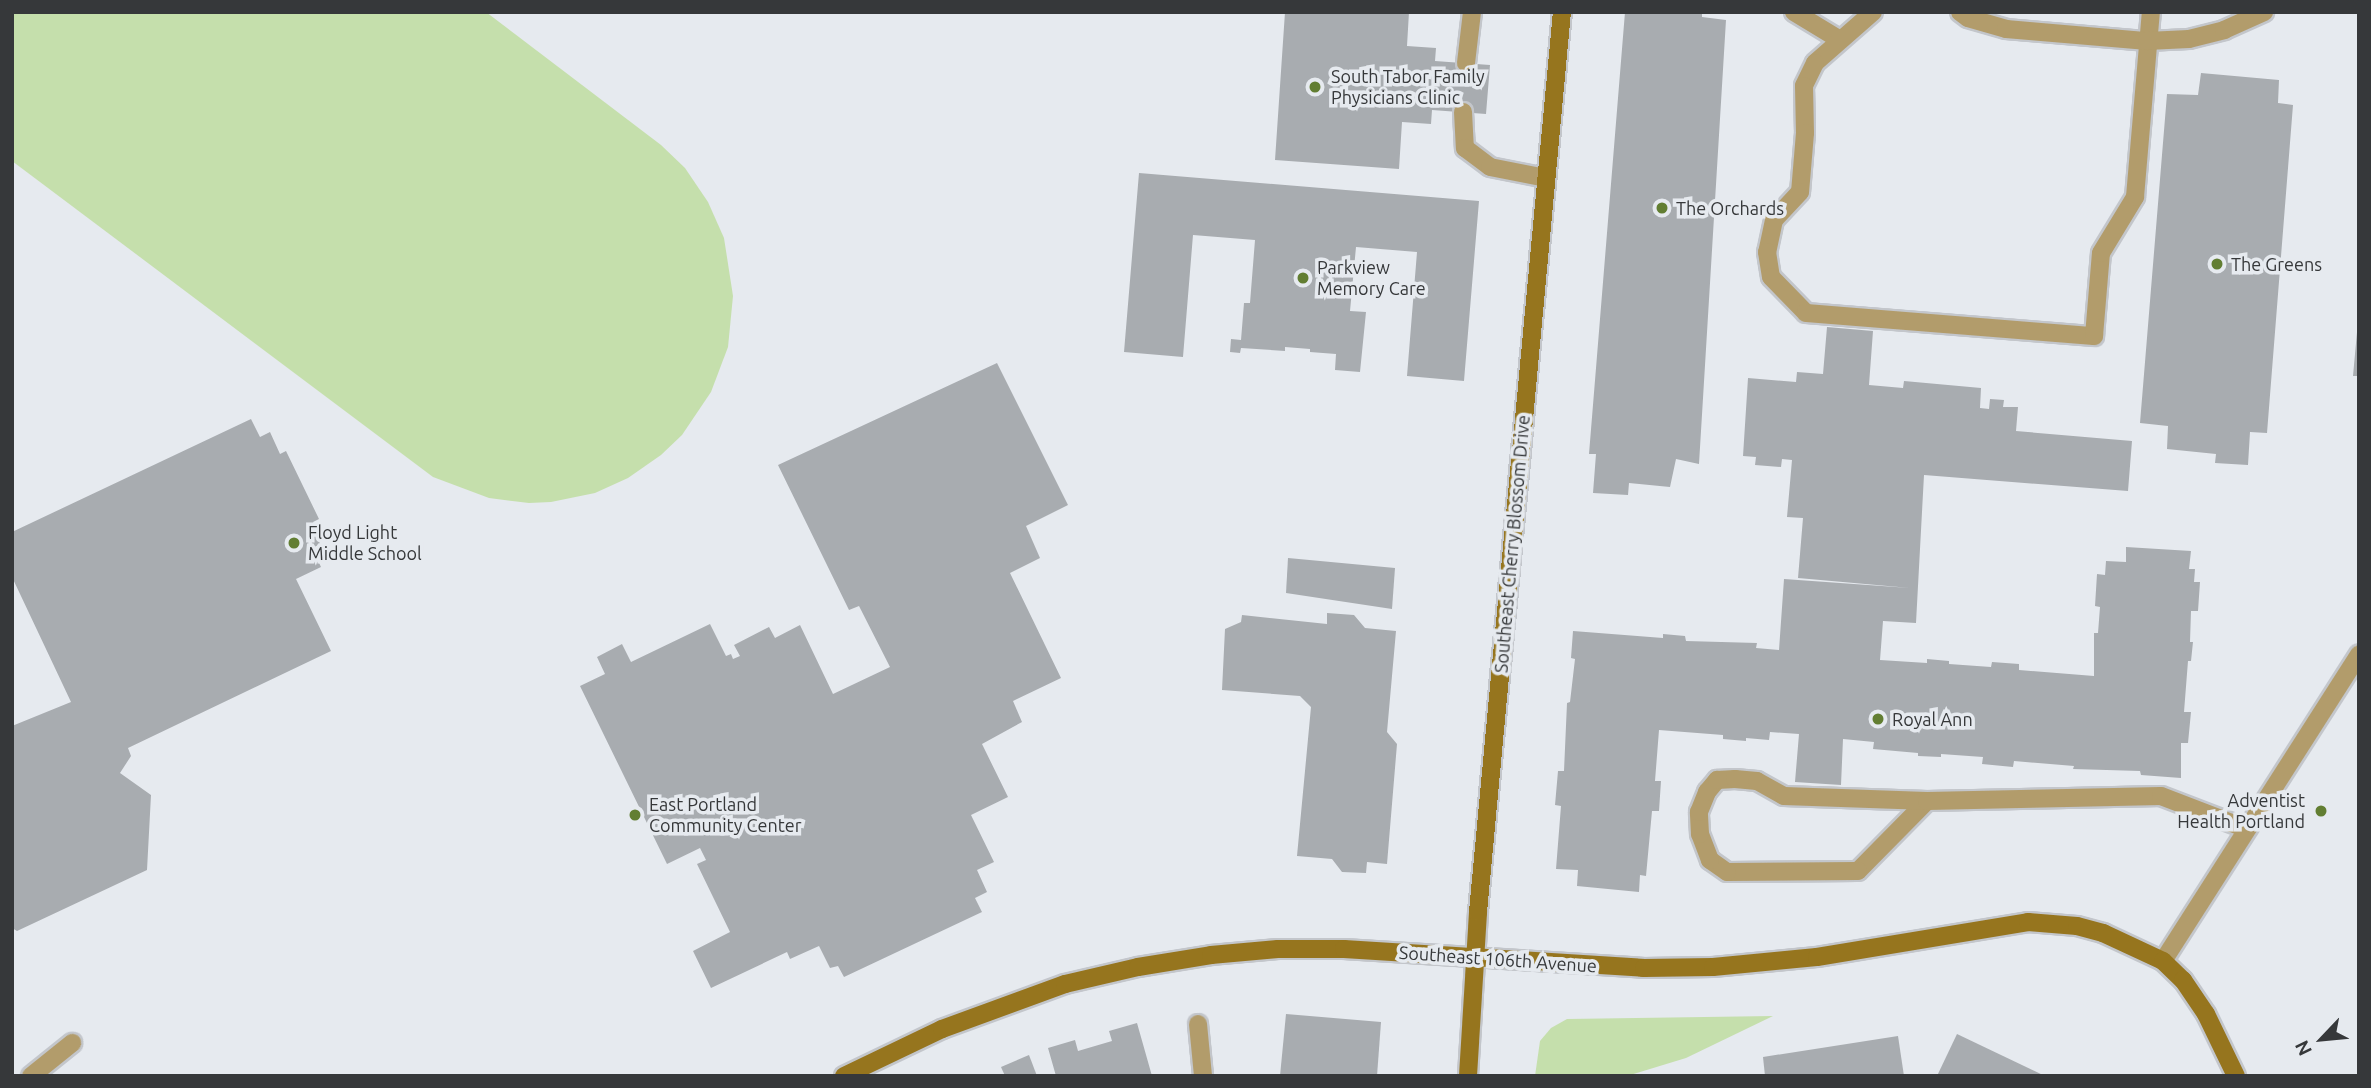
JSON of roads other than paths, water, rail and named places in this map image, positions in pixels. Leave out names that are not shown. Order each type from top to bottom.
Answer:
[{"type":"street","points":[[1466,63],[1472,12]]},
{"type":"street","name":"Southeast Cherry Blossom Drive","points":[[1468,1076],[1475,958],[1562,12]]},
{"type":"street","points":[[1794,12],[1840,40]]},
{"type":"street","points":[[1873,12],[1815,63],[1804,86],[1805,133],[1800,192],[1774,220],[1767,252],[1771,277],[1806,313],[2094,336],[2101,253],[2135,197],[2151,12]]},
{"type":"street","points":[[1961,12],[1968,18],[2006,29],[2147,41],[2189,39],[2224,30],[2264,12]]},
{"type":"street","points":[[1463,112],[1465,148],[1490,167],[1546,178]]},
{"type":"street","points":[[2236,1076],[2206,1014],[2183,980],[2163,961],[2359,654]]},
{"type":"street","points":[[1927,801],[1858,871],[1727,872],[1710,860],[1700,834],[1699,812],[1707,792],[1717,780],[1757,781],[1784,796],[1927,801],[2161,796],[2247,829]]},
{"type":"street","name":"Southeast 106th Avenue","points":[[844,1076],[942,1029],[1017,1000],[1097,975],[1172,961],[1250,951],[1309,949],[1644,968],[1738,965],[1817,957],[2028,922],[2090,929],[2163,961]]},
{"type":"street","points":[[1198,1024],[1203,1076]]},
{"type":"street","points":[[31,1076],[72,1043]]},
{"type":"place","name":"South Tabor Family Physicians Clinic","points":[[1315,87]]},
{"type":"place","name":"The Orchards","points":[[1662,208]]},
{"type":"place","name":"The Greens","points":[[2217,264]]},
{"type":"place","name":"Parkview Memory Care","points":[[1303,278]]},
{"type":"place","name":"Floyd Light Middle School","points":[[294,543]]},
{"type":"place","name":"Royal Ann","points":[[1878,719]]},
{"type":"place","name":"Adventist Health Portland","points":[[2321,811]]},
{"type":"place","name":"East Portland Community Center","points":[[635,815]]}]
